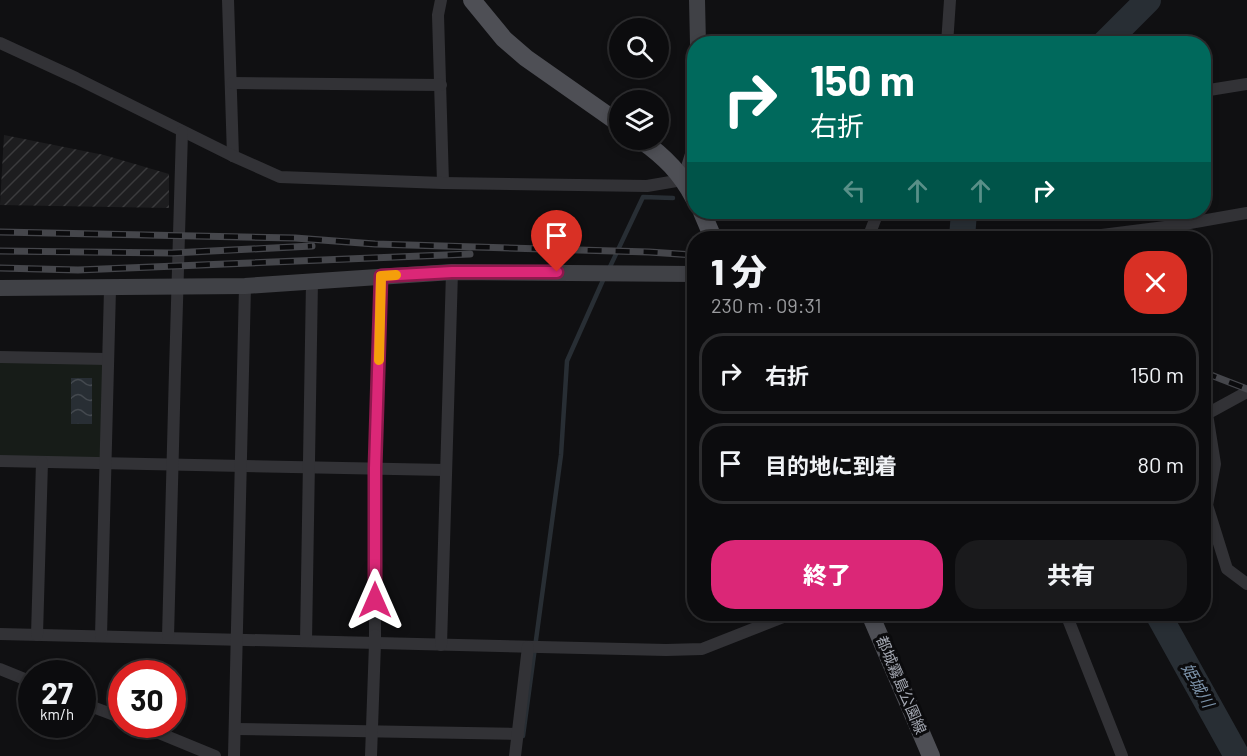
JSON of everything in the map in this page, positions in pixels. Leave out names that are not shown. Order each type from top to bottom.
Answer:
[{"type":"main road","points":[[472,0],[504,39],[518,52],[609,116]]},
{"type":"main road","points":[[656,150],[687,176]]},
{"type":"main road","name":"都城霧島公園線","points":[[873,621],[932,756]]},
{"type":"street","points":[[228,0],[233,156]]},
{"type":"street","points":[[441,0],[438,15],[443,183]]},
{"type":"street","points":[[697,0],[698,36]]},
{"type":"street","points":[[948,36],[950,0]]},
{"type":"street","points":[[0,43],[280,177],[443,183],[647,186],[687,179]]},
{"type":"street","points":[[232,84],[441,85]]},
{"type":"street","points":[[1211,90],[1247,84]]},
{"type":"street","points":[[168,637],[182,132]]},
{"type":"street","points":[[1133,231],[1247,213]]},
{"type":"street","points":[[441,645],[452,272]]},
{"type":"street","points":[[0,288],[110,289],[245,286],[452,272],[687,274]]},
{"type":"street","points":[[371,756],[375,643],[375,468],[381,276]]},
{"type":"street","points":[[306,641],[312,281]]},
{"type":"street","points":[[234,756],[245,286]]},
{"type":"street","points":[[101,636],[110,289]]},
{"type":"street","points":[[0,357],[107,359]]},
{"type":"street","points":[[1211,412],[1247,392]]},
{"type":"street","points":[[1211,444],[1215,464],[1211,484]]},
{"type":"street","points":[[0,461],[445,470]]},
{"type":"street","points":[[38,635],[42,462]]},
{"type":"street","points":[[1211,518],[1227,569],[1247,584]]},
{"type":"street","points":[[0,634],[666,650],[702,649],[773,621]]},
{"type":"street","points":[[1069,621],[1122,756]]},
{"type":"street","points":[[515,756],[534,647]]},
{"type":"street","points":[[0,669],[18,676]]},
{"type":"street","points":[[235,729],[518,734]]},
{"type":"street","points":[[171,738],[215,756]]},
{"type":"shaded area","points":[[4,135],[104,155],[169,174],[169,208],[0,205]]},
{"type":"shaded area","points":[[0,357],[107,359],[105,463],[0,461]]},
{"type":"water","points":[[71,378],[92,378],[92,424],[71,424]]},
{"type":"waterway","name":"姫城川","points":[[1112,36],[1148,0]]},
{"type":"waterway","points":[[608,271],[643,197],[673,198]]},
{"type":"waterway","name":"姫城川","points":[[963,219],[963,231]]},
{"type":"waterway","points":[[523,736],[561,455],[567,361],[604,278]]},
{"type":"waterway","name":"姫城川","points":[[1162,621],[1237,756]]},
{"type":"railway","points":[[0,232],[295,238],[375,244],[687,255]]},
{"type":"railway","points":[[0,251],[172,253],[312,246]]},
{"type":"railway","points":[[0,268],[78,270],[470,254]]},
{"type":"railway","points":[[1211,375],[1247,389]]},
{"type":"slow traffic","points":[[379,360],[381,276],[396,275]]},
{"type":"route","points":[[375,600],[375,468],[381,276],[452,272],[557,272]]}]
